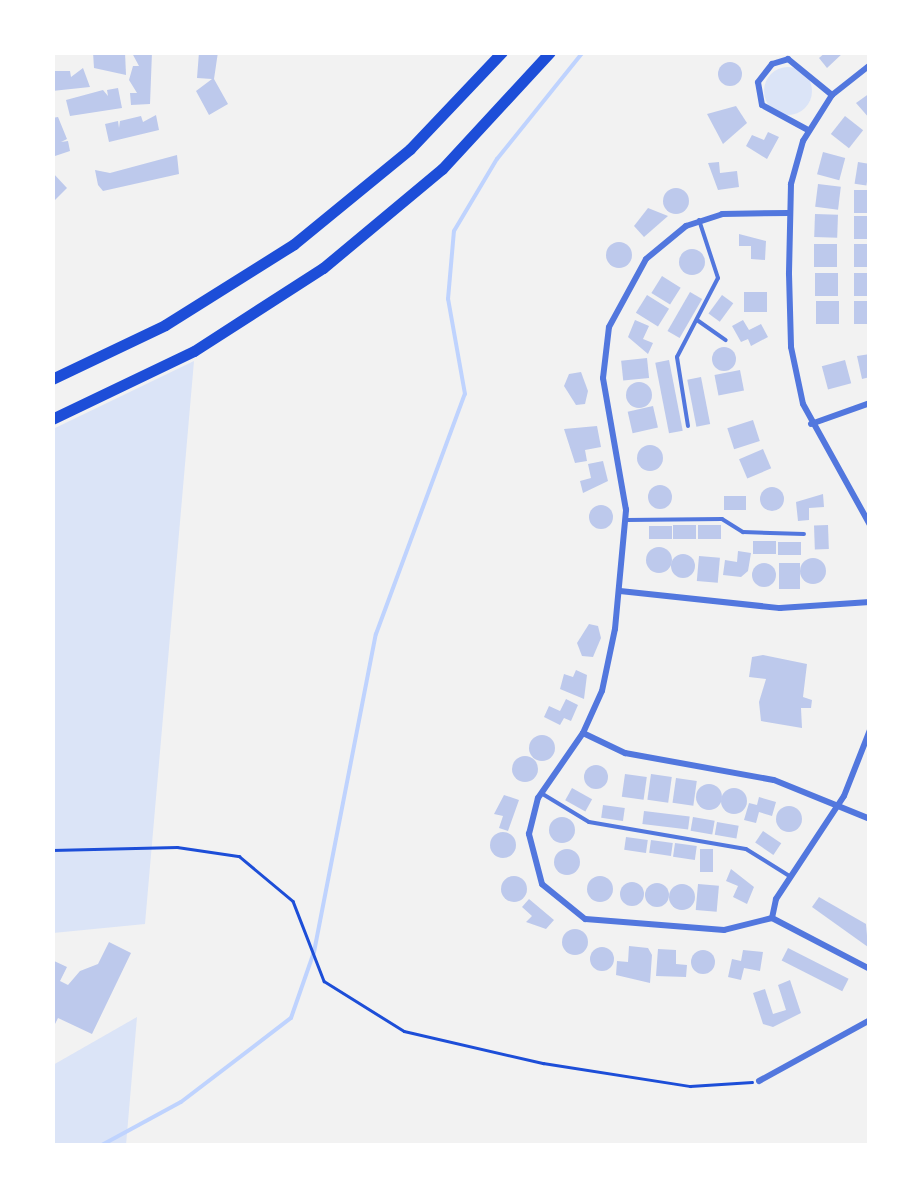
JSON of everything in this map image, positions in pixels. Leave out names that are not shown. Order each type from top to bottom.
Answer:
[{"type":"highway","points":[[52,379],[165,325],[304,237],[410,149],[502,52]]},
{"type":"highway","points":[[52,418],[182,357],[323,268],[450,161],[550,52]]},
{"type":"street","points":[[808,130],[762,105],[758,82],[772,64],[788,60],[832,95]]},
{"type":"street","points":[[870,65],[832,95],[808,130],[789,213],[791,347],[811,424],[870,526]]},
{"type":"street","points":[[789,213],[699,220],[646,258],[606,338],[603,378],[626,520],[620,591],[606,676],[583,733],[541,793],[530,822],[532,861],[550,896],[572,913],[600,923],[713,930],[772,918],[870,969]]},
{"type":"street","points":[[811,424],[870,402]]},
{"type":"street","points":[[620,591],[780,608],[870,602]]},
{"type":"street","points":[[772,918],[791,877],[840,803],[870,730]]},
{"type":"street","points":[[583,733],[625,753],[746,773],[840,803],[870,819]]},
{"type":"street","points":[[759,1081],[870,1020]]},
{"type":"lane","points":[[688,426],[676,358],[718,278],[699,220]]},
{"type":"lane","points":[[698,320],[726,340]]},
{"type":"lane","points":[[626,520],[722,519],[742,532],[804,534]]},
{"type":"lane","points":[[541,793],[589,822],[746,850],[791,877]]},
{"type":"path","points":[[52,850],[176,848],[239,856],[292,901],[324,981],[404,1032],[527,1060],[690,1086],[759,1081]]},
{"type":"shaded area","points":[[788,67],[805,74],[812,91],[805,108],[788,115],[771,108],[764,91],[771,74]]},
{"type":"shaded area","points":[[194,361],[145,924],[53,933],[53,429]]},
{"type":"shaded area","points":[[137,1017],[126,1145],[53,1145],[53,1065]]},
{"type":"building","points":[[93,52],[125,52],[126,75],[94,68]]},
{"type":"building","points":[[152,52],[150,104],[131,105],[130,93],[137,93],[129,80],[133,66],[139,66],[132,53]]},
{"type":"building","points":[[199,52],[218,52],[214,79],[228,104],[209,115],[196,91],[212,79],[197,78]]},
{"type":"building","points":[[826,52],[844,52],[827,68],[819,58]]},
{"type":"building","points":[[730,62],[739,65],[739,83],[730,86],[721,83],[718,74],[721,65]]},
{"type":"building","points":[[83,68],[90,87],[52,91],[52,71],[70,71],[71,77]]},
{"type":"building","points":[[118,88],[122,108],[70,116],[66,100],[103,90],[108,96],[107,90]]},
{"type":"building","points":[[870,93],[870,119],[856,103]]},
{"type":"building","points":[[736,106],[747,123],[723,144],[707,114]]},
{"type":"building","points":[[156,115],[159,130],[109,142],[105,124],[118,121],[119,128],[120,121],[141,116],[143,122]]},
{"type":"building","points":[[845,116],[863,130],[849,148],[831,134]]},
{"type":"building","points":[[58,117],[67,139],[61,142],[68,141],[70,151],[52,157],[52,118]]},
{"type":"building","points":[[768,132],[779,137],[767,159],[746,146],[752,135],[764,140]]},
{"type":"building","points":[[823,152],[845,158],[839,180],[817,174]]},
{"type":"building","points":[[177,155],[179,174],[103,191],[98,185],[95,170],[110,173]]},
{"type":"building","points":[[719,162],[720,173],[737,171],[739,187],[718,190],[708,163]]},
{"type":"building","points":[[858,162],[870,164],[866,186],[855,184]]},
{"type":"building","points":[[52,172],[67,188],[52,203]]},
{"type":"building","points":[[818,184],[841,187],[838,210],[815,207]]},
{"type":"building","points":[[676,188],[685,192],[689,201],[685,210],[676,214],[667,210],[663,201],[667,192]]},
{"type":"building","points":[[854,190],[868,190],[868,213],[854,213]]},
{"type":"building","points":[[648,208],[668,216],[644,237],[634,226]]},
{"type":"building","points":[[815,214],[838,215],[837,238],[814,237]]},
{"type":"building","points":[[854,216],[868,216],[868,239],[854,239]]},
{"type":"building","points":[[739,234],[766,241],[765,260],[751,259],[751,246],[739,246]]},
{"type":"building","points":[[619,242],[628,246],[632,255],[628,264],[619,268],[610,264],[606,255],[610,246]]},
{"type":"building","points":[[814,244],[837,244],[837,267],[814,267]]},
{"type":"building","points":[[854,244],[868,244],[868,267],[854,267]]},
{"type":"building","points":[[692,249],[701,253],[705,262],[701,271],[692,275],[683,271],[679,262],[683,253]]},
{"type":"building","points":[[815,273],[838,273],[838,296],[815,296]]},
{"type":"building","points":[[854,273],[868,273],[868,296],[854,296]]},
{"type":"building","points":[[662,276],[681,288],[670,305],[651,293]]},
{"type":"building","points":[[690,292],[702,299],[680,338],[668,331]]},
{"type":"building","points":[[744,292],[767,292],[767,312],[744,312]]},
{"type":"building","points":[[647,295],[669,309],[658,327],[636,313]]},
{"type":"building","points":[[722,295],[733,303],[720,322],[708,314]]},
{"type":"building","points":[[816,301],[839,301],[839,324],[816,324]]},
{"type":"building","points":[[854,301],[868,301],[868,324],[854,324]]},
{"type":"building","points":[[635,320],[649,326],[643,339],[653,343],[648,354],[628,337]]},
{"type":"building","points":[[743,320],[749,330],[761,324],[768,337],[751,346],[748,339],[741,342],[732,326]]},
{"type":"building","points":[[724,347],[733,350],[733,368],[724,371],[715,368],[712,359],[715,350]]},
{"type":"building","points":[[870,354],[870,377],[862,379],[857,356]]},
{"type":"building","points":[[647,358],[649,378],[623,381],[621,361]]},
{"type":"building","points":[[669,360],[683,431],[669,433],[655,363]]},
{"type":"building","points":[[845,360],[851,383],[828,389],[822,366]]},
{"type":"building","points":[[740,370],[744,391],[718,396],[714,375]]},
{"type":"building","points":[[581,372],[588,391],[585,404],[576,405],[564,386],[569,374]]},
{"type":"building","points":[[701,377],[710,424],[696,427],[687,380]]},
{"type":"building","points":[[639,382],[648,386],[652,395],[648,404],[639,408],[630,404],[626,395],[630,386]]},
{"type":"building","points":[[653,406],[658,427],[633,433],[628,412]]},
{"type":"building","points":[[753,420],[760,441],[734,449],[727,428]]},
{"type":"building","points":[[597,426],[601,447],[585,450],[587,461],[575,463],[564,429]]},
{"type":"building","points":[[650,445],[659,449],[663,458],[659,467],[650,471],[641,467],[637,458],[641,449]]},
{"type":"building","points":[[763,449],[771,468],[747,478],[739,459]]},
{"type":"building","points":[[603,461],[608,481],[583,493],[580,481],[591,478],[588,464]]},
{"type":"building","points":[[660,485],[669,488],[669,506],[660,509],[651,506],[648,497],[651,488]]},
{"type":"building","points":[[772,487],[781,490],[781,508],[772,511],[763,508],[760,499],[763,490]]},
{"type":"building","points":[[823,494],[824,507],[809,508],[809,520],[798,521],[796,502]]},
{"type":"building","points":[[724,496],[746,496],[746,510],[724,510]]},
{"type":"building","points":[[601,505],[610,508],[610,526],[601,529],[592,526],[589,517],[592,508]]},
{"type":"building","points":[[673,525],[696,525],[696,539],[673,539]]},
{"type":"building","points":[[698,525],[721,525],[721,539],[698,539]]},
{"type":"building","points":[[814,525],[828,525],[829,549],[815,549]]},
{"type":"building","points":[[649,526],[672,526],[672,539],[649,539]]},
{"type":"building","points":[[753,541],[776,541],[776,554],[753,554]]},
{"type":"building","points":[[778,542],[801,542],[801,555],[778,555]]},
{"type":"building","points":[[659,547],[668,551],[672,560],[668,569],[659,573],[650,569],[646,560],[650,551]]},
{"type":"building","points":[[738,551],[751,553],[748,571],[741,577],[723,575],[725,560],[737,562]]},
{"type":"building","points":[[683,554],[692,557],[692,575],[683,578],[674,575],[671,566],[674,557]]},
{"type":"building","points":[[699,556],[720,558],[718,583],[697,581]]},
{"type":"building","points":[[813,558],[822,562],[826,571],[822,580],[813,584],[804,580],[800,571],[804,562]]},
{"type":"building","points":[[764,563],[773,566],[773,584],[764,587],[755,584],[752,575],[755,566]]},
{"type":"building","points":[[779,563],[800,563],[800,589],[779,589]]},
{"type":"building","points":[[589,624],[598,626],[601,638],[593,657],[582,656],[577,643]]},
{"type":"building","points":[[763,655],[807,664],[803,697],[812,700],[811,708],[801,708],[802,728],[761,721],[759,702],[766,679],[749,677],[752,657]]},
{"type":"building","points":[[576,670],[587,675],[584,699],[560,689],[564,674],[573,677]]},
{"type":"building","points":[[566,699],[578,705],[571,721],[564,718],[560,725],[544,717],[549,706],[560,711]]},
{"type":"building","points":[[542,735],[551,739],[555,748],[551,757],[542,761],[533,757],[529,748],[533,739]]},
{"type":"building","points":[[525,756],[534,760],[538,769],[534,778],[525,782],[516,778],[512,769],[516,760]]},
{"type":"building","points":[[596,765],[605,768],[605,786],[596,789],[587,786],[584,777],[587,768]]},
{"type":"building","points":[[625,774],[647,777],[644,800],[622,797]]},
{"type":"building","points":[[651,774],[672,777],[668,803],[647,800]]},
{"type":"building","points":[[676,778],[697,781],[693,806],[673,803]]},
{"type":"building","points":[[709,784],[718,788],[722,797],[718,806],[709,810],[700,806],[696,797],[700,788]]},
{"type":"building","points":[[572,788],[592,799],[585,811],[565,800]]},
{"type":"building","points":[[734,788],[743,792],[747,801],[743,810],[734,814],[725,810],[721,801],[725,792]]},
{"type":"building","points":[[504,795],[519,800],[508,831],[499,828],[503,816],[494,814]]},
{"type":"building","points":[[759,797],[776,802],[772,816],[759,812],[756,823],[744,820],[749,803],[757,805]]},
{"type":"building","points":[[603,805],[625,808],[623,821],[601,818]]},
{"type":"building","points":[[789,806],[798,810],[802,819],[798,828],[789,832],[780,828],[776,819],[780,810]]},
{"type":"building","points":[[644,811],[690,817],[688,830],[642,824]]},
{"type":"building","points":[[562,817],[571,821],[575,830],[571,839],[562,843],[553,839],[549,830],[553,821]]},
{"type":"building","points":[[693,817],[715,821],[712,835],[691,831]]},
{"type":"building","points":[[717,822],[739,826],[736,839],[715,835]]},
{"type":"building","points":[[763,831],[781,843],[773,855],[755,843]]},
{"type":"building","points":[[503,832],[512,836],[516,845],[512,854],[503,858],[494,854],[490,845],[494,836]]},
{"type":"building","points":[[626,837],[648,840],[646,853],[624,850]]},
{"type":"building","points":[[651,840],[673,843],[671,856],[649,853]]},
{"type":"building","points":[[675,843],[697,846],[695,860],[673,857]]},
{"type":"building","points":[[567,849],[576,853],[580,862],[576,871],[567,875],[558,871],[554,862],[558,853]]},
{"type":"building","points":[[700,849],[713,849],[713,872],[700,872]]},
{"type":"building","points":[[731,869],[754,887],[747,904],[733,897],[738,886],[726,881]]},
{"type":"building","points":[[514,876],[523,880],[527,889],[523,898],[514,902],[505,898],[501,889],[505,880]]},
{"type":"building","points":[[600,876],[609,880],[613,889],[609,898],[600,902],[591,898],[587,889],[591,880]]},
{"type":"building","points":[[632,882],[641,885],[641,903],[632,906],[623,903],[620,894],[623,885]]},
{"type":"building","points":[[657,883],[666,886],[666,904],[657,907],[648,904],[645,895],[648,886]]},
{"type":"building","points":[[682,884],[691,888],[695,897],[691,906],[682,910],[673,906],[669,897],[673,888]]},
{"type":"building","points":[[698,884],[719,886],[717,912],[696,910]]},
{"type":"building","points":[[819,897],[866,924],[868,947],[812,907]]},
{"type":"building","points":[[529,899],[554,920],[546,929],[526,922],[532,916],[522,907]]},
{"type":"building","points":[[575,929],[584,933],[588,942],[584,951],[575,955],[566,951],[562,942],[566,933]]},
{"type":"building","points":[[109,942],[131,953],[92,1034],[58,1018],[52,1030],[52,960],[67,967],[60,981],[68,985],[80,971],[98,964]]},
{"type":"building","points":[[629,946],[648,948],[652,955],[650,983],[616,975],[617,961],[628,962]]},
{"type":"building","points":[[602,947],[611,950],[611,968],[602,971],[593,968],[590,959],[593,950]]},
{"type":"building","points":[[788,948],[849,979],[842,991],[782,960]]},
{"type":"building","points":[[658,949],[676,950],[676,964],[687,965],[686,977],[656,976]]},
{"type":"building","points":[[703,950],[712,953],[712,971],[703,974],[694,971],[691,962],[694,953]]},
{"type":"building","points":[[743,950],[763,952],[760,971],[744,968],[741,980],[728,977],[732,959],[741,961]]},
{"type":"building","points":[[790,980],[801,1013],[773,1027],[763,1024],[753,993],[765,989],[773,1014],[786,1010],[778,985]]},
{"type":"waterway","points":[[100,1146],[181,1102],[291,1018],[314,952],[376,634],[465,394],[448,299],[454,231],[497,159],[583,52]]}]
